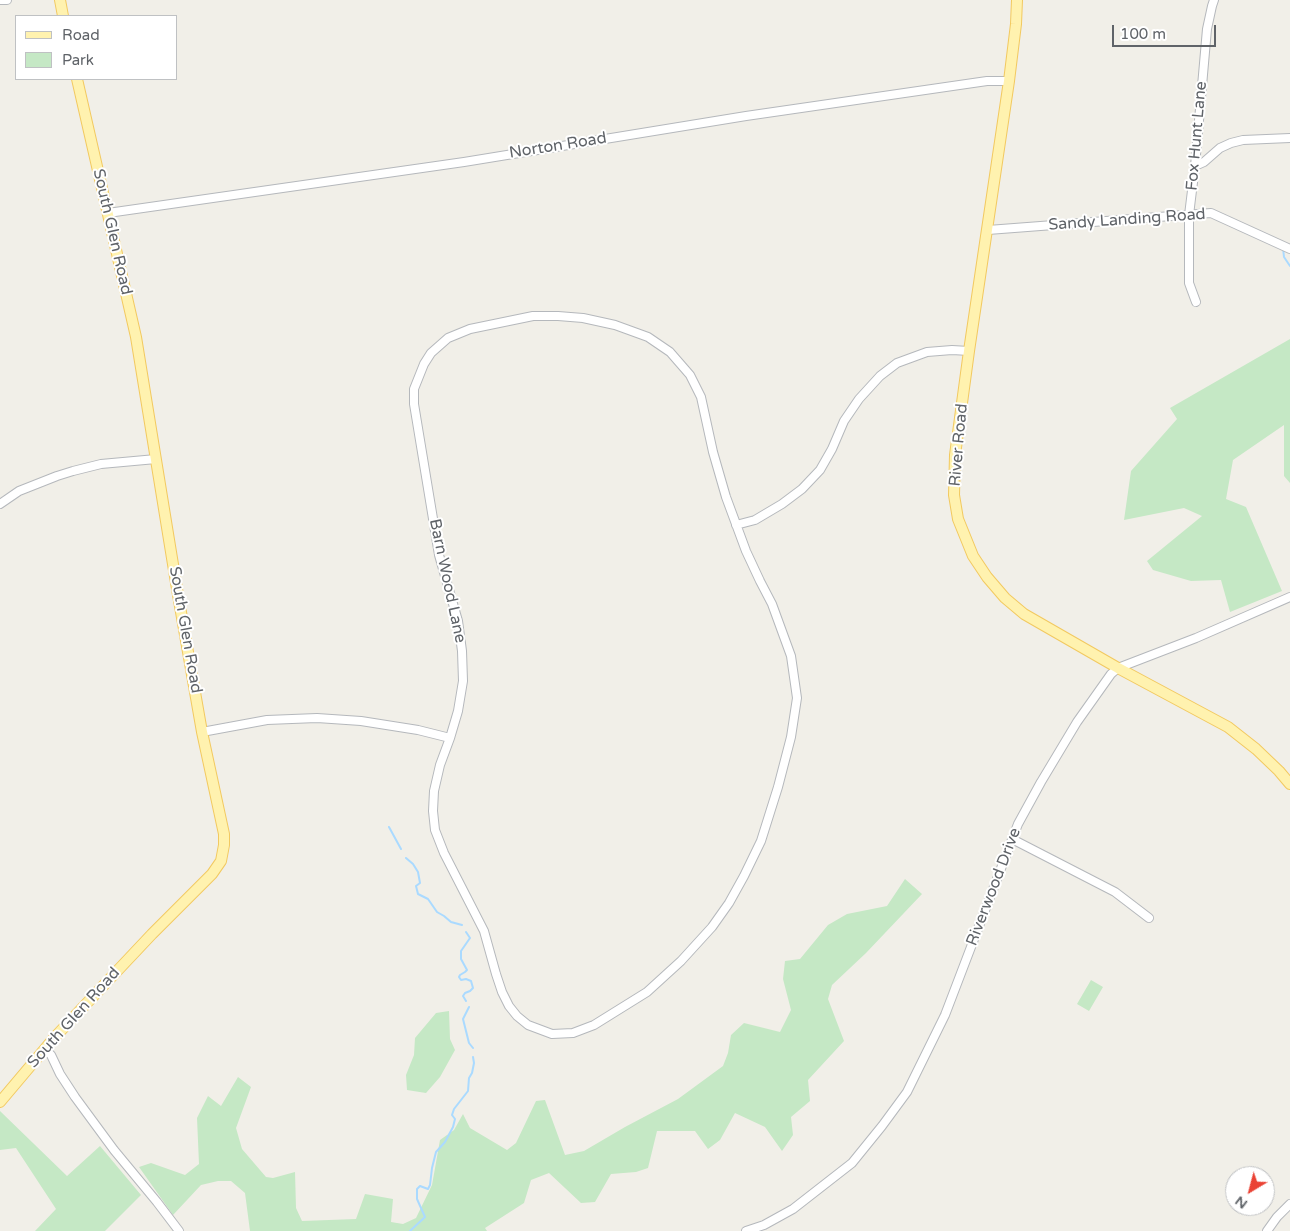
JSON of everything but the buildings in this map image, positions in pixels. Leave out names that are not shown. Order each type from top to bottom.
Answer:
[{"type":"main road","points":[[60,0],[63,15]]},
{"type":"main road","name":"River Road","points":[[1017,0],[1009,80],[955,455],[954,495],[958,519],[973,556],[986,577],[1005,598],[1024,614],[1118,668],[1228,727],[1280,771],[1290,784]]},
{"type":"main road","name":"South Glen Road","points":[[0,1102],[54,1038],[152,934],[212,874],[218,866],[224,850],[224,834],[202,732],[136,337],[77,80]]},
{"type":"street","points":[[0,0],[7,0]]},
{"type":"street","name":"Fox Hunt Lane","points":[[1196,302],[1189,283],[1189,215],[1207,29],[1214,0]]},
{"type":"street","name":"Norton Road","points":[[108,213],[464,162],[746,116],[987,81],[1009,80]]},
{"type":"street","points":[[1195,166],[1204,162],[1220,148],[1231,143],[1244,140],[1290,138]]},
{"type":"street","name":"Sandy Landing Road","points":[[988,230],[1211,214],[1290,249]]},
{"type":"street","name":"Barn Wood Lane","points":[[533,316],[583,318],[615,325],[648,337],[670,352],[690,375],[701,397],[721,479],[736,525],[746,551],[772,604],[791,656],[797,698],[792,736],[761,841],[733,896],[712,927],[681,961],[646,992],[594,1025],[573,1033],[552,1034],[539,1030],[528,1025],[509,1006],[496,974],[484,930],[444,853],[435,830],[433,812],[434,791],[440,765],[458,711],[463,681],[458,621],[439,555],[414,404],[414,389],[424,364],[431,353],[448,338],[470,329],[533,316]]},
{"type":"street","points":[[736,525],[755,520],[782,504],[802,489],[820,470],[832,449],[844,421],[859,399],[880,376],[897,363],[927,352],[969,351]]},
{"type":"street","points":[[0,504],[19,491],[73,471],[101,464],[156,459]]},
{"type":"street","name":"Riverwood Drive","points":[[746,1231],[793,1209],[852,1163],[904,1097],[945,1015],[1018,824],[1073,729],[1110,674],[1118,668],[1196,638],[1290,597]]},
{"type":"street","points":[[202,732],[267,720],[317,718],[361,720],[450,738]]},
{"type":"street","points":[[1012,839],[1115,892],[1149,918]]},
{"type":"street","points":[[45,1049],[51,1055],[60,1074],[86,1112],[179,1231]]},
{"type":"street","points":[[1267,1231],[1290,1204]]},
{"type":"green space","points":[[1290,339],[1290,483],[1284,476],[1284,425],[1233,460],[1226,499],[1246,507],[1282,591],[1230,612],[1221,580],[1191,581],[1153,570],[1147,561],[1202,516],[1184,508],[1124,520],[1131,471],[1177,419],[1170,408]]},
{"type":"green space","points":[[905,879],[922,894],[866,953],[832,985],[828,999],[844,1041],[808,1080],[810,1101],[791,1117],[793,1135],[782,1151],[765,1127],[735,1113],[720,1140],[708,1149],[695,1131],[657,1131],[648,1168],[636,1172],[611,1174],[595,1202],[581,1203],[549,1173],[531,1180],[524,1203],[485,1228],[487,1231],[250,1231],[245,1193],[231,1181],[218,1181],[201,1185],[173,1215],[139,1167],[151,1163],[185,1175],[199,1164],[197,1118],[208,1096],[221,1106],[238,1077],[251,1087],[236,1128],[242,1149],[266,1177],[273,1178],[295,1172],[296,1208],[302,1221],[356,1219],[365,1194],[393,1199],[391,1222],[403,1224],[416,1218],[432,1185],[440,1140],[454,1130],[463,1114],[470,1128],[507,1150],[516,1143],[536,1101],[545,1100],[565,1155],[584,1151],[678,1099],[723,1066],[728,1053],[731,1035],[744,1023],[780,1032],[791,1010],[783,979],[785,961],[800,959],[828,925],[847,914],[887,906]]},
{"type":"green space","points":[[1091,980],[1103,987],[1089,1011],[1077,1004]]},
{"type":"green space","points":[[449,1011],[450,1039],[455,1050],[440,1077],[426,1093],[407,1090],[406,1075],[414,1055],[415,1038],[436,1013]]},
{"type":"green space","points":[[0,1111],[67,1176],[100,1146],[141,1195],[105,1231],[35,1231],[56,1209],[16,1148],[0,1150]]},
{"type":"waterway","points":[[1283,248],[1284,257],[1290,266]]},
{"type":"waterway","points":[[389,827],[401,849]]},
{"type":"waterway","points":[[406,858],[418,872],[420,883],[416,886],[418,894],[428,899],[437,912],[451,922],[462,925]]},
{"type":"waterway","points":[[466,932],[470,938],[461,951],[461,959],[467,970],[459,977],[461,980],[471,981],[473,988],[463,996],[466,1001]]},
{"type":"waterway","points":[[469,1007],[463,1019],[469,1043],[473,1048]]},
{"type":"waterway","points":[[410,1231],[425,1217],[417,1199],[417,1189],[420,1186],[428,1189],[430,1185],[436,1152],[445,1142],[453,1127],[455,1119],[452,1115],[454,1109],[468,1091],[469,1078],[474,1063],[473,1057]]}]
